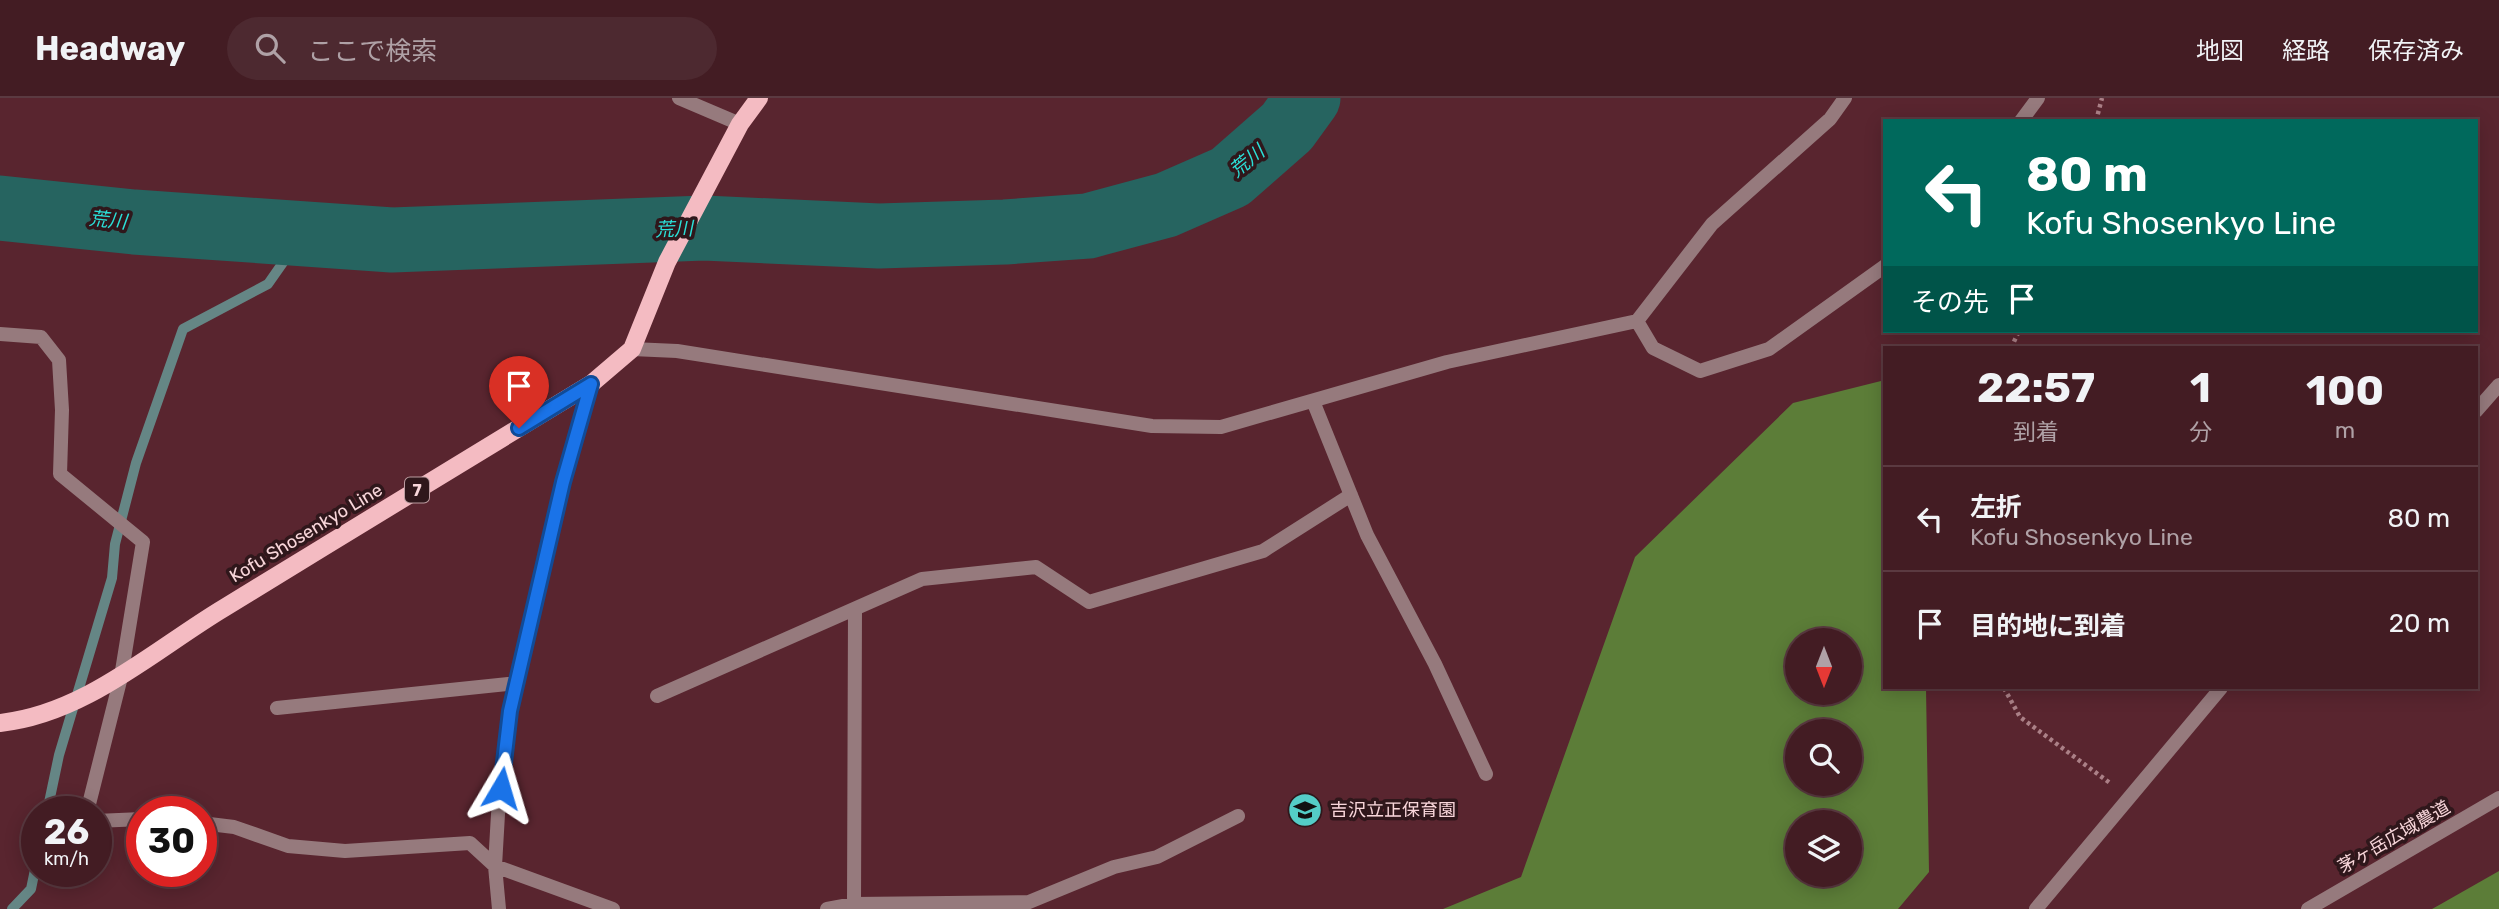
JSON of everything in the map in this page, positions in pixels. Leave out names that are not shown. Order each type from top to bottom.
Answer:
[{"type":"main road","name":"Kofu Shosenkyo Line","points":[[0,723],[57,708],[121,677],[208,617],[591,384],[632,349],[667,262],[731,140],[759,98]]},
{"type":"street","points":[[679,98],[740,124]]},
{"type":"street","points":[[632,349],[677,351],[1152,426],[1221,427],[1447,362],[1637,321],[1712,224],[1830,120],[1845,98]]},
{"type":"street","points":[[2022,119],[2038,98]]},
{"type":"street","points":[[1637,321],[1653,348],[1700,370],[1769,349],[1883,267]]},
{"type":"street","points":[[0,334],[41,337],[59,360],[62,410],[60,474],[143,542],[121,677],[92,796]]},
{"type":"street","points":[[499,909],[495,866],[510,711],[563,482],[591,384]]},
{"type":"street","points":[[2478,409],[2499,385]]},
{"type":"street","points":[[1314,401],[1367,535],[1435,664],[1486,774]]},
{"type":"street","points":[[657,696],[922,579],[1036,567],[1089,602],[1264,551],[1351,495]]},
{"type":"street","points":[[855,609],[855,904]]},
{"type":"street","points":[[277,708],[517,683]]},
{"type":"street","points":[[2036,909],[2220,689]]},
{"type":"street","name":"茅ヶ岳広域農道","points":[[2308,909],[2499,798]]},
{"type":"street","points":[[827,909],[855,904],[1029,902],[1114,867],[1157,857],[1238,816]]},
{"type":"street","points":[[217,825],[234,827],[288,846],[345,851],[470,843],[495,866],[613,909]]},
{"type":"path","points":[[2097,119],[2102,98]]},
{"type":"path","points":[[2005,689],[2020,717],[2130,798]]},
{"type":"green space","points":[[1883,380],[1883,689],[1926,689],[1929,872],[1898,909],[1443,909],[1521,877],[1635,557],[1793,403]]},
{"type":"green space","points":[[2499,871],[2499,909],[2432,909],[2441,904]]},
{"type":"waterway","name":"荒川","points":[[0,208],[134,222],[392,240],[704,228],[879,236],[1088,226],[1166,205],[1230,177],[1287,127],[1308,98]]},
{"type":"waterway","points":[[50,796],[59,755],[112,578],[115,544],[136,463],[183,329],[268,284],[303,234]]},
{"type":"waterway","points":[[12,909],[31,887]]},
{"type":"place","name":"吉沢立正保育園","points":[[1305,810]]},
{"type":"route","points":[[501,788],[510,711],[545,570],[563,482],[591,384],[519,428]]}]
